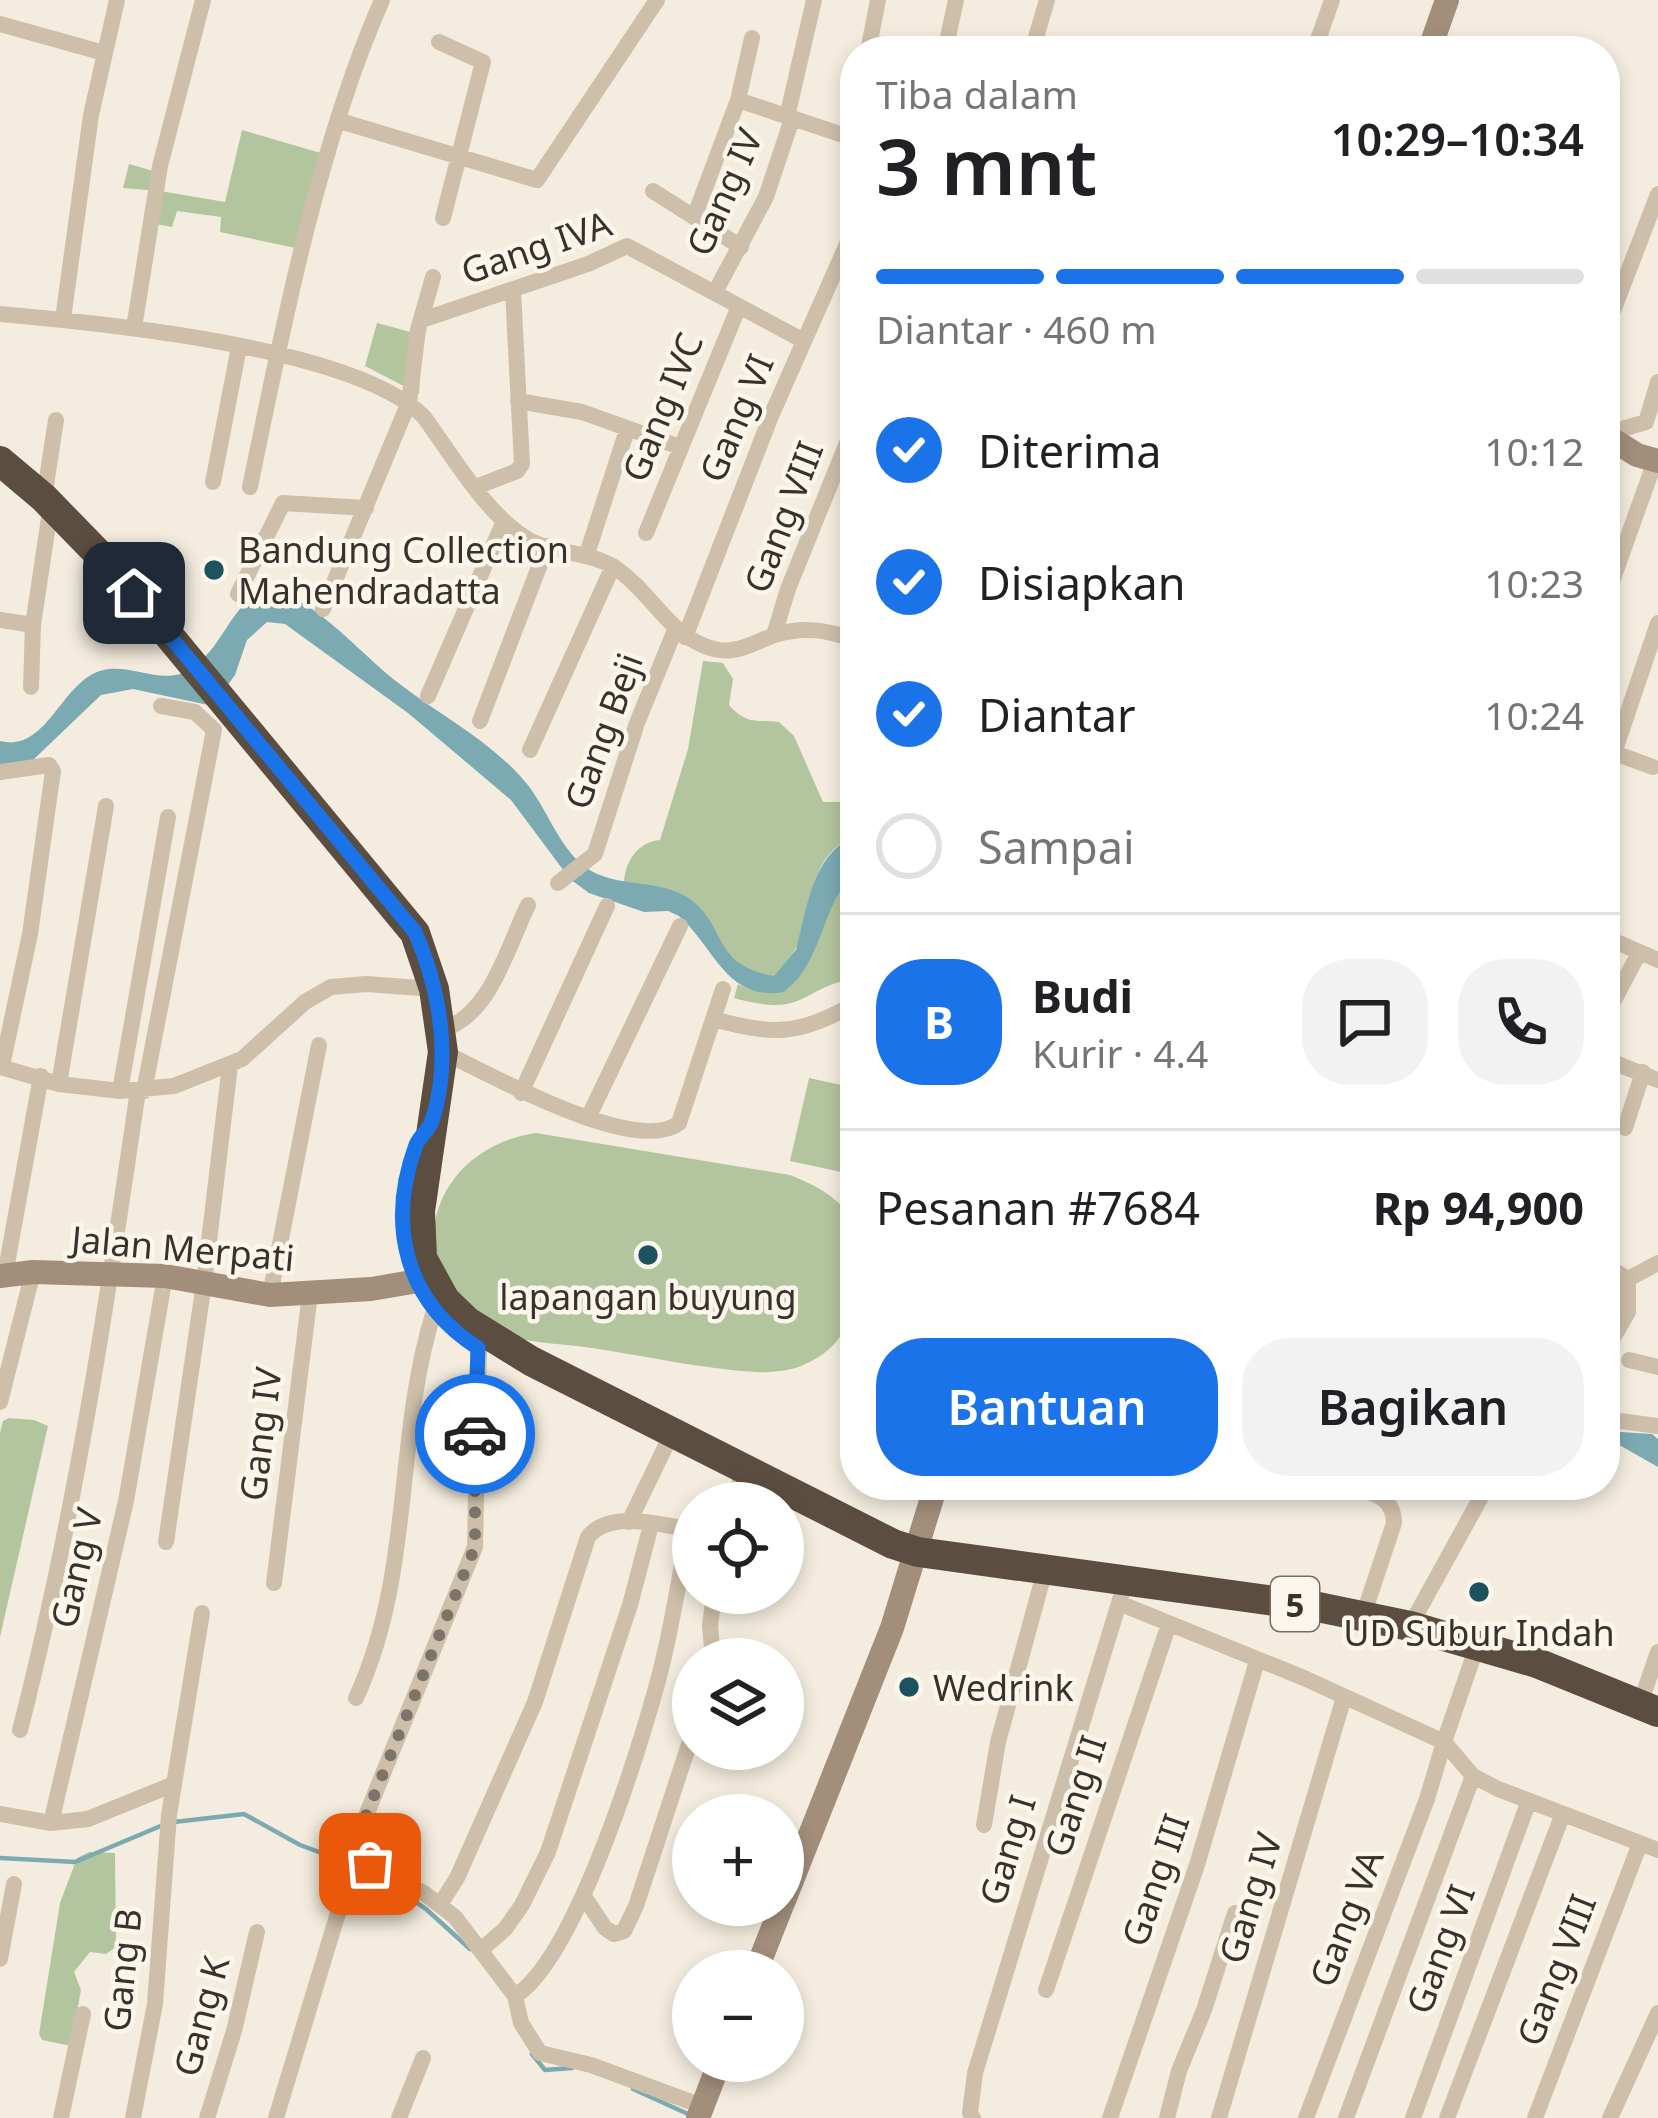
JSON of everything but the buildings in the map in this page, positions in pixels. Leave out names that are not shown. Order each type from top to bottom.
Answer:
[{"type":"highway","name":"5","points":[[0,461],[48,501],[118,574],[415,932],[434,989],[442,1041],[431,1125],[417,1141],[404,1208],[406,1246],[434,1311],[478,1348],[511,1361],[531,1361]]},
{"type":"highway","name":"5","points":[[423,1281],[468,1322],[531,1361],[827,1514],[918,1552],[1046,1570],[1122,1592],[1364,1616],[1411,1626],[1478,1643],[1649,1708]]},
{"type":"main road","points":[[1434,36],[1447,0]]},
{"type":"main road","points":[[1620,444],[1657,461]]},
{"type":"main road","name":"Jalan Merpati","points":[[3,1275],[112,1272],[165,1276],[270,1295],[423,1281]]},
{"type":"main road","points":[[804,1851],[892,1628],[932,1500]]},
{"type":"main road","points":[[700,2114],[712,2082]]},
{"type":"street","points":[[63,319],[91,115],[117,0]]},
{"type":"street","points":[[134,328],[160,166],[203,0]]},
{"type":"street","points":[[250,487],[277,354],[340,122],[382,0]]},
{"type":"street","points":[[340,122],[526,180],[542,178],[657,0]]},
{"type":"street","points":[[789,118],[814,0]]},
{"type":"street","points":[[871,36],[878,0]]},
{"type":"street","points":[[948,36],[956,0]]},
{"type":"street","points":[[1036,36],[1047,0]]},
{"type":"street","points":[[1319,36],[1332,0]]},
{"type":"street","points":[[0,24],[104,53]]},
{"type":"street","points":[[695,215],[739,100],[752,38]]},
{"type":"street","points":[[440,42],[483,62],[443,218]]},
{"type":"street","points":[[739,100],[840,134]]},
{"type":"street","name":"Gang IV","points":[[715,292],[771,184],[789,118]]},
{"type":"street","points":[[653,190],[741,247]]},
{"type":"street","points":[[1620,293],[1658,194]]},
{"type":"street","name":"Gang IVA","points":[[422,320],[588,264],[627,246],[804,341]]},
{"type":"street","name":"Gang VI","points":[[680,634],[840,260]]},
{"type":"street","points":[[323,608],[409,402],[433,277]]},
{"type":"street","points":[[476,487],[520,468],[513,291]]},
{"type":"street","name":"Gang IVC","points":[[646,533],[739,306]]},
{"type":"street","points":[[0,314],[134,328],[277,354],[370,383],[409,402],[504,521],[527,539],[614,566],[642,588],[680,634],[728,651],[774,635],[812,629],[840,636]]},
{"type":"street","points":[[213,482],[238,347]]},
{"type":"street","points":[[1620,430],[1652,422],[1658,382]]},
{"type":"street","points":[[518,401],[582,412],[680,447]]},
{"type":"street","points":[[31,687],[33,625],[56,420]]},
{"type":"street","points":[[587,554],[628,430]]},
{"type":"street","name":"Gang VIII","points":[[774,635],[840,460]]},
{"type":"street","points":[[1620,561],[1657,461]]},
{"type":"street","points":[[238,594],[283,503],[366,508]]},
{"type":"street","points":[[428,696],[504,521]]},
{"type":"street","points":[[480,721],[547,546]]},
{"type":"street","points":[[530,750],[614,566]]},
{"type":"street","points":[[0,620],[33,625]]},
{"type":"street","points":[[1620,722],[1658,623]]},
{"type":"street","name":"Gang Beji","points":[[558,883],[596,854],[637,723],[680,634]]},
{"type":"street","points":[[134,1091],[214,730],[195,712],[161,706]]},
{"type":"street","points":[[1620,755],[1653,767]]},
{"type":"street","points":[[0,772],[49,765],[53,771],[30,934],[1,1066],[59,1084],[134,1091],[174,1086],[230,1066],[252,1052],[305,1002],[331,987],[366,984],[434,989]]},
{"type":"street","points":[[59,1084],[106,806]]},
{"type":"street","points":[[20,1730],[48,1623],[112,1272],[167,817]]},
{"type":"street","points":[[528,905],[485,994],[465,1022],[442,1041],[521,1093],[588,1118],[648,1130],[676,1127],[723,988]]},
{"type":"street","points":[[521,1093],[607,906]]},
{"type":"street","points":[[588,1118],[680,926]]},
{"type":"street","points":[[1620,944],[1658,960]]},
{"type":"street","points":[[1620,989],[1639,953]]},
{"type":"street","points":[[713,1019],[791,1031],[814,1026],[840,1012]]},
{"type":"street","points":[[270,1295],[319,1045]]},
{"type":"street","points":[[1620,1065],[1650,1076],[1625,1128]]},
{"type":"street","points":[[166,1542],[230,1066]]},
{"type":"street","points":[[3,1275],[40,1076]]},
{"type":"street","points":[[1628,1279],[1658,1263]]},
{"type":"street","points":[[0,1402],[33,1272]]},
{"type":"street","points":[[1620,1274],[1628,1279]]},
{"type":"street","name":"Gang V","points":[[50,1823],[126,1501],[165,1276]]},
{"type":"street","points":[[1620,1326],[1628,1312],[1628,1279]]},
{"type":"street","name":"Gang IV","points":[[274,1582],[310,1294]]},
{"type":"street","points":[[356,1698],[392,1592],[403,1491],[434,1311]]},
{"type":"street","points":[[478,1348],[475,1547],[350,1855],[442,1904],[515,1996],[520,2023],[540,2053],[591,2065],[700,2114]]},
{"type":"street","points":[[1628,1360],[1658,1367]]},
{"type":"street","points":[[1620,1421],[1658,1426]]},
{"type":"street","points":[[629,1522],[672,1433]]},
{"type":"street","points":[[740,1482],[743,1471]]},
{"type":"street","points":[[1364,1616],[1394,1522],[1388,1500]]},
{"type":"street","points":[[1411,1626],[1479,1500]]},
{"type":"street","points":[[442,1904],[519,1740],[562,1626],[584,1544],[600,1525],[629,1522],[672,1527]]},
{"type":"street","points":[[481,1949],[505,1929],[522,1905],[556,1832],[651,1525]]},
{"type":"street","points":[[984,1826],[995,1754],[1046,1570]]},
{"type":"street","points":[[1122,1592],[1169,1624],[1444,1742],[1473,1776],[1528,1803],[1658,1850]]},
{"type":"street","name":"Gang I","points":[[973,2118],[975,2073],[1122,1592]]},
{"type":"street","name":"Gang B","points":[[133,2118],[155,2004],[169,1821],[202,1613]]},
{"type":"street","points":[[515,1996],[527,1988],[558,1945],[583,1895],[659,1678],[673,1614]]},
{"type":"street","name":"Gang II","points":[[1046,1990],[1169,1624]]},
{"type":"street","name":"Gang VA","points":[[1306,2118],[1420,1816],[1478,1643]]},
{"type":"street","points":[[1649,1708],[1658,1652]]},
{"type":"street","name":"Gang III","points":[[1110,2118],[1197,1865],[1257,1661]]},
{"type":"street","name":"Gang IV","points":[[1219,2118],[1344,1696]]},
{"type":"street","points":[[583,1895],[605,1928],[614,1934],[624,1931],[681,1770]]},
{"type":"street","points":[[1346,2118],[1473,1776]]},
{"type":"street","points":[[0,1814],[50,1823],[88,1819],[174,1784]]},
{"type":"street","name":"Gang VI","points":[[1413,2118],[1528,1803]]},
{"type":"street","points":[[1447,2118],[1562,1816]]},
{"type":"street","name":"Gang VIII","points":[[1535,2118],[1639,1846]]},
{"type":"street","points":[[0,1959],[14,1884]]},
{"type":"street","points":[[276,2118],[341,1903]]},
{"type":"street","points":[[1167,2118],[1235,1913]]},
{"type":"street","name":"Gang K","points":[[207,2118],[234,2032],[257,1932]]},
{"type":"street","points":[[1610,2118],[1658,2013]]},
{"type":"street","points":[[61,2118],[82,2014]]},
{"type":"street","points":[[399,2118],[423,2058]]},
{"type":"green space","points":[[242,130],[331,156],[305,250],[220,232],[221,217],[177,211],[172,227],[156,224],[159,191],[123,188],[129,164],[164,174],[160,191],[225,202]]},
{"type":"green space","points":[[377,323],[422,335],[419,394],[365,366]]},
{"type":"green space","points":[[703,661],[723,663],[733,679],[729,705],[753,720],[779,722],[794,736],[823,802],[840,802],[840,845],[818,873],[801,938],[774,977],[754,973],[730,959],[710,927],[624,883],[634,854],[660,840],[688,749]]},
{"type":"green space","points":[[840,890],[840,982],[789,1004],[734,998],[738,984],[764,992],[789,988]]},
{"type":"green space","points":[[809,1078],[840,1085],[840,1172],[790,1161]]},
{"type":"green space","name":"lapangan buyung","points":[[536,1133],[790,1175],[827,1194],[840,1205],[840,1336],[801,1366],[756,1372],[530,1341],[505,1334],[473,1316],[444,1280],[435,1252],[435,1224],[442,1198],[457,1175],[478,1155]]},
{"type":"green space","points":[[9,1418],[48,1426],[0,1637],[0,1433],[3,1421]]},
{"type":"green space","points":[[89,1852],[115,1853],[116,1947],[106,1954],[90,1952],[74,1972],[81,1990],[71,2046],[42,2040],[39,2034],[60,1903],[77,1858]]},
{"type":"water","points":[[270,591],[314,610],[397,682],[513,769],[578,861],[604,876],[663,888],[690,899],[730,954],[754,970],[774,976],[796,950],[820,869],[840,845],[840,892],[808,964],[784,992],[748,989],[723,969],[679,916],[668,911],[644,912],[589,893],[570,879],[511,800],[408,713],[285,624],[267,622],[247,640],[235,675],[213,706],[133,689],[101,695],[33,760],[0,767],[0,741],[28,738],[91,675],[115,669],[165,676],[189,670],[210,651],[250,598]]},
{"type":"water","points":[[1620,1432],[1652,1434],[1658,1439],[1658,1467],[1621,1446]]},
{"type":"waterway","points":[[174,1822],[244,1814],[300,1845],[349,1863]]},
{"type":"waterway","points":[[0,1858],[75,1862],[163,1825]]},
{"type":"waterway","points":[[391,1885],[470,1949]]},
{"type":"waterway","points":[[532,2054],[545,2070],[572,2068]]},
{"type":"waterway","points":[[633,2089],[688,2114]]},
{"type":"way so far","points":[[370,1864],[350,1855],[475,1547],[475,1434]]},
{"type":"place","name":"Bandung Collection Mahendradatta","points":[[214,570]]},
{"type":"place","name":"lapangan buyung","points":[[648,1255]]},
{"type":"place","name":"UD Subur Indah","points":[[1479,1592]]},
{"type":"place","name":"Wedrink","points":[[909,1687]]},
{"type":"route","points":[[134,593],[415,932],[424,954],[443,1052],[431,1125],[417,1141],[411,1165],[404,1208],[406,1246],[416,1283],[434,1311],[478,1348],[475,1434]]}]
